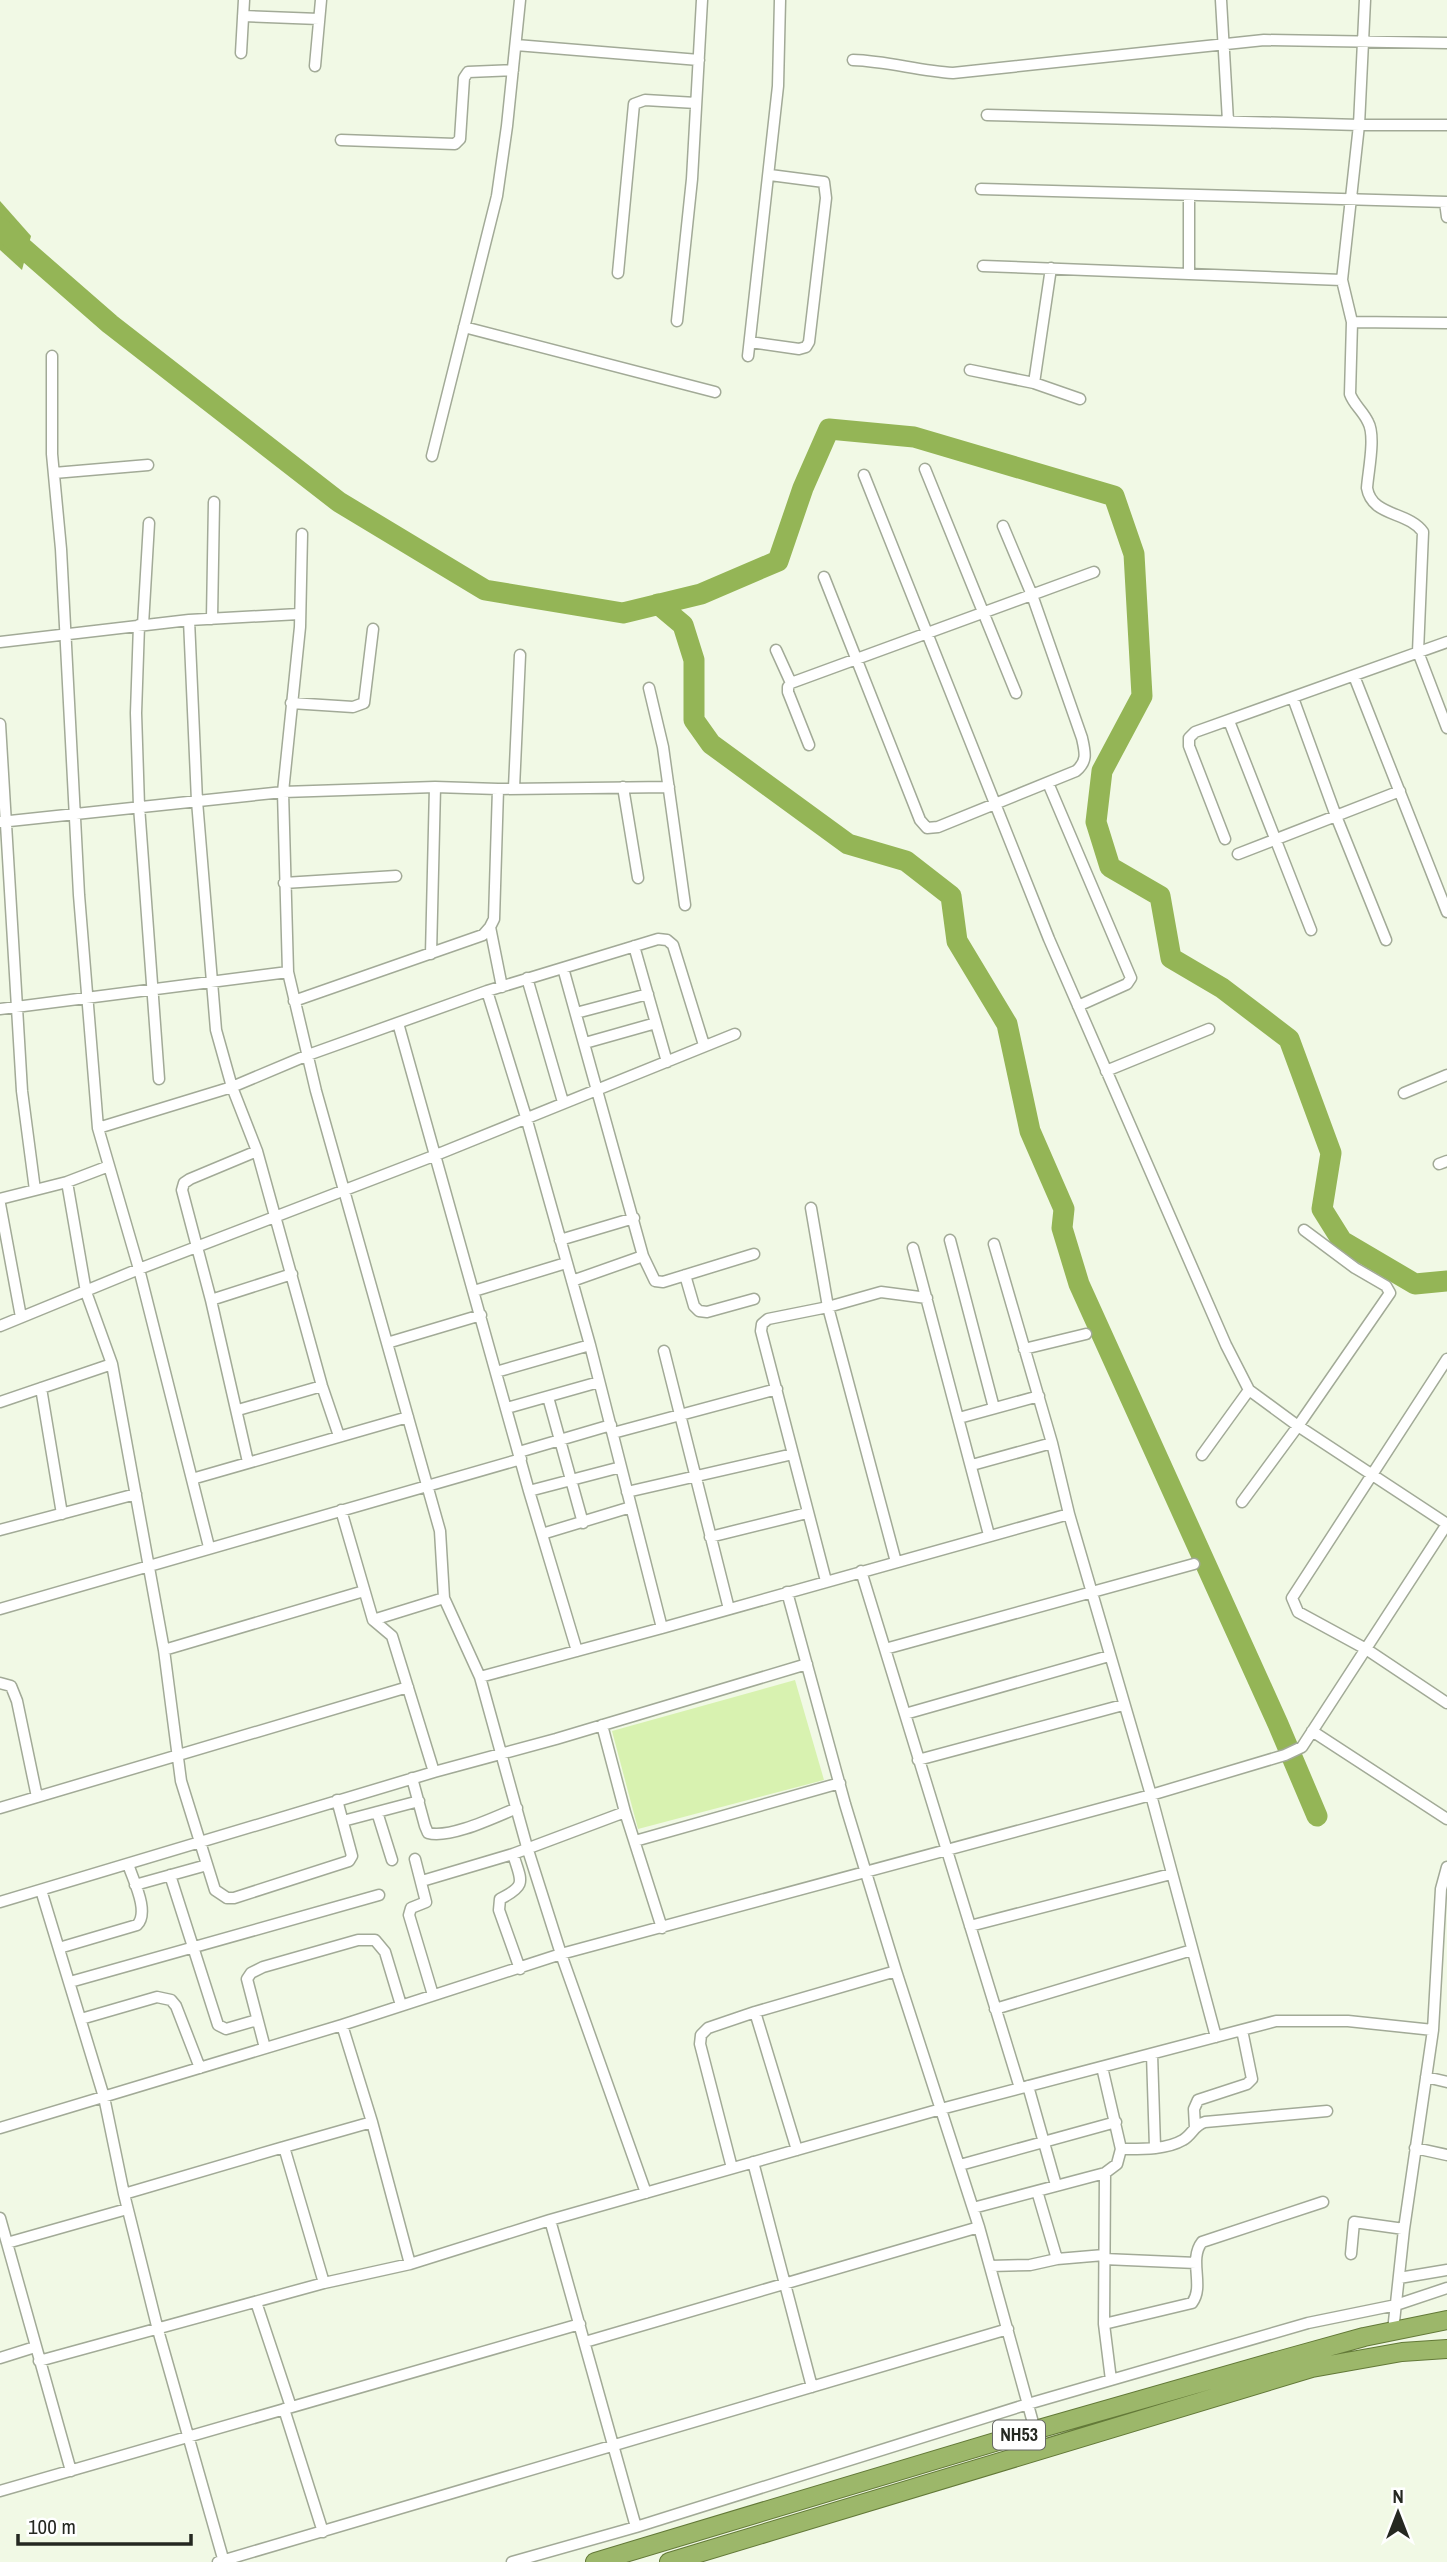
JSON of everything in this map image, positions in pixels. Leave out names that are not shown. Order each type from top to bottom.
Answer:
[{"type":"highway","name":"NH53","points":[[595,2562],[1035,2430],[1363,2337],[1447,2320]]},
{"type":"highway","name":"NH53","points":[[669,2562],[1312,2368],[1402,2352],[1447,2349]]},
{"type":"street","points":[[241,53],[244,0]]},
{"type":"street","points":[[315,66],[321,0]]},
{"type":"street","points":[[432,456],[497,196],[520,0]]},
{"type":"street","points":[[677,321],[689,218],[702,0]]},
{"type":"street","points":[[748,356],[778,86],[780,0]]},
{"type":"street","points":[[1221,0],[1228,121]]},
{"type":"street","points":[[1365,0],[1359,125],[1342,280],[1352,322],[1350,394],[1371,431],[1367,488],[1369,497],[1384,510],[1417,524],[1423,532],[1418,652],[1447,728]]},
{"type":"street","points":[[243,16],[319,19]]},
{"type":"street","points":[[853,60],[887,61],[924,70],[953,73],[1224,43],[1281,40],[1447,43]]},
{"type":"street","points":[[516,46],[699,60]]},
{"type":"street","points":[[341,140],[455,144],[460,139],[464,78],[468,72],[513,70]]},
{"type":"street","points":[[618,273],[634,104],[645,100],[696,103]]},
{"type":"street","points":[[987,115],[1447,125]]},
{"type":"street","points":[[750,342],[799,349],[806,347],[809,342],[826,198],[824,182],[770,175]]},
{"type":"street","points":[[981,189],[1446,202],[1447,217]]},
{"type":"street","points":[[1189,196],[1189,274]]},
{"type":"street","points":[[983,266],[1342,280]]},
{"type":"street","points":[[1034,383],[1051,268]]},
{"type":"street","points":[[1352,322],[1447,323]]},
{"type":"street","points":[[464,327],[715,392]]},
{"type":"street","points":[[52,356],[54,473],[79,895],[98,1128],[139,1269],[209,1547]]},
{"type":"street","points":[[970,370],[1034,383],[1080,399]]},
{"type":"street","points":[[54,473],[148,465]]},
{"type":"street","points":[[925,469],[1016,693]]},
{"type":"street","points":[[0,2128],[342,2025],[561,1954],[1151,1795],[1286,1755],[1302,1747],[1447,1524],[1298,1426],[1249,1390],[1226,1345],[1078,1006],[925,633],[864,475]]},
{"type":"street","points":[[212,619],[214,502]]},
{"type":"street","points":[[149,523],[136,713],[139,806],[159,1079]]},
{"type":"street","points":[[824,577],[855,660],[924,826],[938,827],[1076,771],[1086,758],[1082,738],[1032,595],[1003,526]]},
{"type":"street","points":[[302,534],[300,627],[283,792],[288,972],[294,1001],[440,1531],[444,1598],[480,1677],[527,1847],[561,1954],[646,2193]]},
{"type":"street","points":[[809,745],[788,692],[792,683],[1094,572]]},
{"type":"street","points":[[0,642],[189,620],[299,614]]},
{"type":"street","points":[[189,620],[197,801],[216,1030],[232,1087],[257,1151],[322,1386],[339,1436]]},
{"type":"street","points":[[291,703],[353,707],[364,703],[373,629]]},
{"type":"street","points":[[1225,839],[1189,746],[1189,738],[1195,732],[1447,642]]},
{"type":"street","points":[[776,650],[792,683]]},
{"type":"street","points":[[514,788],[520,655]]},
{"type":"street","points":[[1354,676],[1447,912]]},
{"type":"street","points":[[649,688],[663,747],[685,905]]},
{"type":"street","points":[[1293,698],[1336,816],[1386,940]]},
{"type":"street","points":[[1229,721],[1273,840],[1311,930]]},
{"type":"street","points":[[0,724],[3,821],[22,1091],[35,1190]]},
{"type":"street","points":[[1048,783],[1131,978],[1127,984],[1078,1006]]},
{"type":"street","points":[[3,821],[283,792],[435,787],[669,787]]},
{"type":"street","points":[[431,954],[435,787]]},
{"type":"street","points":[[623,787],[638,878]]},
{"type":"street","points":[[294,1001],[483,935],[490,928],[494,919],[498,789]]},
{"type":"street","points":[[1238,853],[1400,792]]},
{"type":"street","points":[[284,883],[396,876]]},
{"type":"street","points":[[490,928],[502,987]]},
{"type":"street","points":[[98,1128],[232,1087],[307,1055],[487,991],[658,939],[667,940],[673,945],[704,1045]]},
{"type":"street","points":[[634,946],[667,1062]]},
{"type":"street","points":[[563,968],[643,1255],[655,1281],[663,1282],[754,1254]]},
{"type":"street","points":[[0,1009],[288,972]]},
{"type":"street","points":[[527,978],[564,1102]]},
{"type":"street","points":[[487,991],[526,1117],[590,1345],[662,1628]]},
{"type":"street","points":[[576,1013],[648,994]]},
{"type":"street","points":[[398,1023],[529,1491],[577,1651]]},
{"type":"street","points":[[585,1044],[656,1023]]},
{"type":"street","points":[[1106,1071],[1209,1029]]},
{"type":"street","points":[[0,1325],[436,1155],[735,1034]]},
{"type":"street","points":[[1404,1093],[1447,1075]]},
{"type":"street","points":[[248,1462],[211,1300],[183,1199],[184,1184],[190,1179],[257,1151]]},
{"type":"street","points":[[21,1317],[0,1201],[67,1182],[109,1166]]},
{"type":"street","points":[[67,1182],[86,1292],[113,1364],[147,1567],[164,1650],[181,1781],[215,1890],[227,1898],[345,1864],[352,1856],[337,1800]]},
{"type":"street","points":[[811,1208],[828,1307],[896,1562]]},
{"type":"street","points":[[560,1240],[634,1218]]},
{"type":"street","points":[[1242,1502],[1390,1293],[1386,1286],[1339,1258],[1304,1230]]},
{"type":"street","points":[[950,1240],[995,1408]]},
{"type":"street","points":[[994,1244],[1039,1396],[1091,1593],[1151,1795],[1216,2037]]},
{"type":"street","points":[[913,1248],[989,1535]]},
{"type":"street","points":[[572,1281],[643,1255]]},
{"type":"street","points":[[474,1291],[566,1263]]},
{"type":"street","points":[[211,1300],[292,1274]]},
{"type":"street","points":[[685,1275],[694,1306],[699,1311],[706,1312],[754,1299]]},
{"type":"street","points":[[826,1581],[761,1331],[762,1324],[768,1319],[828,1307],[881,1292],[927,1298]]},
{"type":"street","points":[[387,1343],[481,1315]]},
{"type":"street","points":[[1024,1349],[1086,1334]]},
{"type":"street","points":[[496,1372],[590,1345]]},
{"type":"street","points":[[664,1351],[730,1609]]},
{"type":"street","points":[[1447,1359],[1292,1598],[1298,1612],[1366,1649],[1447,1703]]},
{"type":"street","points":[[0,1402],[113,1364]]},
{"type":"street","points":[[507,1408],[599,1382]]},
{"type":"street","points":[[238,1410],[322,1386]]},
{"type":"street","points":[[41,1388],[61,1514]]},
{"type":"street","points":[[0,1609],[427,1485],[561,1440],[679,1415],[777,1389]]},
{"type":"street","points":[[1202,1455],[1249,1390]]},
{"type":"street","points":[[959,1418],[1039,1396]]},
{"type":"street","points":[[548,1397],[583,1522]]},
{"type":"street","points":[[192,1479],[408,1417]]},
{"type":"street","points":[[972,1465],[1052,1443]]},
{"type":"street","points":[[627,1492],[793,1454]]},
{"type":"street","points":[[529,1491],[621,1467]]},
{"type":"street","points":[[0,1530],[136,1494]]},
{"type":"street","points":[[542,1534],[631,1507]]},
{"type":"street","points":[[341,1510],[373,1620],[392,1636],[434,1772]]},
{"type":"street","points":[[710,1537],[807,1513]]},
{"type":"street","points":[[480,1677],[1069,1514]]},
{"type":"street","points":[[885,1649],[1194,1564]]},
{"type":"street","points":[[861,1571],[995,2008],[1045,2142],[1056,2185]]},
{"type":"street","points":[[164,1650],[364,1591]]},
{"type":"street","points":[[788,1592],[866,1873],[979,2227],[1035,2430]]},
{"type":"street","points":[[373,1620],[444,1598]]},
{"type":"street","points":[[905,1714],[1109,1656]]},
{"type":"street","points":[[0,1902],[337,1800],[807,1664]]},
{"type":"street","points":[[0,1683],[11,1686],[17,1701],[37,1797]]},
{"type":"street","points":[[0,1808],[408,1687]]},
{"type":"street","points":[[918,1760],[1123,1705]]},
{"type":"street","points":[[602,1725],[625,1812],[662,1928]]},
{"type":"street","points":[[1312,1731],[1447,1819]]},
{"type":"street","points":[[412,1778],[428,1833],[444,1834],[517,1808]]},
{"type":"street","points":[[635,1841],[840,1783]]},
{"type":"street","points":[[343,1821],[419,1801]]},
{"type":"street","points":[[377,1812],[392,1860]]},
{"type":"street","points":[[422,1881],[513,1854],[625,1812]]},
{"type":"street","points":[[513,1854],[520,1887],[500,1899],[499,1909],[520,1969]]},
{"type":"street","points":[[415,1859],[426,1902],[411,1908],[409,1915],[433,1995]]},
{"type":"street","points":[[59,1948],[137,1926],[143,1917],[128,1864]]},
{"type":"street","points":[[135,1885],[206,1865]]},
{"type":"street","points":[[1393,2331],[1404,2229],[1433,2029],[1442,1948],[1441,1889],[1447,1867]]},
{"type":"street","points":[[970,1926],[1171,1874]]},
{"type":"street","points":[[170,1875],[218,2025],[226,2029],[257,2020]]},
{"type":"street","points":[[41,1890],[104,2096],[127,2209],[222,2562],[1008,2329]]},
{"type":"street","points":[[70,1982],[379,1895]]},
{"type":"street","points":[[265,2048],[248,1987],[247,1979],[251,1973],[358,1940],[374,1940],[385,1952],[401,2005]]},
{"type":"street","points":[[995,2008],[1192,1950]]},
{"type":"street","points":[[732,2168],[700,2044],[701,2035],[708,2028],[755,2012],[896,1971]]},
{"type":"street","points":[[1435,1996],[1447,1996]]},
{"type":"street","points":[[81,2019],[158,1997],[171,2000],[176,2006],[200,2068]]},
{"type":"street","points":[[755,2012],[797,2150]]},
{"type":"street","points":[[39,2361],[324,2283],[410,2264],[550,2220],[941,2109],[1276,2021],[1348,2021],[1433,2029]]},
{"type":"street","points":[[342,2025],[372,2122],[410,2264]]},
{"type":"street","points":[[1195,2128],[1194,2109],[1198,2100],[1247,2084],[1252,2079],[1242,2030]]},
{"type":"street","points":[[1152,2054],[1155,2147]]},
{"type":"street","points":[[973,2208],[1105,2173],[1118,2164],[1121,2149],[1102,2067]]},
{"type":"street","points":[[1426,2077],[1447,2082]]},
{"type":"street","points":[[1121,2149],[1155,2147],[1181,2141],[1205,2122],[1327,2111]]},
{"type":"street","points":[[124,2194],[372,2122]]},
{"type":"street","points":[[960,2165],[1116,2122]]},
{"type":"street","points":[[284,2147],[324,2283]]},
{"type":"street","points":[[1415,2148],[1447,2155]]},
{"type":"street","points":[[753,2162],[812,2387]]},
{"type":"street","points":[[1105,2173],[1104,2324],[1111,2380]]},
{"type":"street","points":[[1037,2190],[1057,2259]]},
{"type":"street","points":[[1104,2324],[1192,2303],[1197,2296],[1196,2263],[1199,2246],[1209,2239],[1323,2203]]},
{"type":"street","points":[[7,2243],[127,2209]]},
{"type":"street","points":[[0,2218],[71,2471]]},
{"type":"street","points":[[550,2220],[636,2527]]},
{"type":"street","points":[[1351,2253],[1354,2222],[1404,2229]]},
{"type":"street","points":[[585,2342],[979,2227]]},
{"type":"street","points":[[990,2266],[1030,2266],[1057,2259],[1104,2257],[1196,2263]]},
{"type":"street","points":[[0,2269],[13,2265]]},
{"type":"street","points":[[1399,2278],[1447,2270]]},
{"type":"street","points":[[512,2562],[636,2527],[1028,2404],[1308,2323],[1396,2305],[1447,2288]]},
{"type":"street","points":[[256,2302],[323,2532]]},
{"type":"street","points":[[0,2491],[580,2324]]},
{"type":"street","points":[[0,2358],[35,2347]]},
{"type":"shaded area","points":[[0,201],[31,236],[22,270],[0,250]]},
{"type":"shaded area","points":[[795,1680],[824,1780],[638,1829],[612,1731]]},
{"type":"waterway","points":[[0,228],[110,324],[339,502],[485,590],[623,613],[701,594],[778,561],[803,488],[829,429],[914,437],[1114,496],[1134,554],[1142,696],[1102,771],[1096,822],[1110,867],[1160,896],[1171,958],[1222,988],[1289,1039],[1331,1153],[1322,1209],[1342,1241],[1415,1284],[1447,1281]]},
{"type":"waterway","points":[[658,604],[683,625],[694,660],[694,720],[711,744],[848,844],[906,861],[951,896],[957,941],[1007,1024],[1030,1131],[1064,1209],[1062,1228],[1079,1284],[1317,1816]]}]
